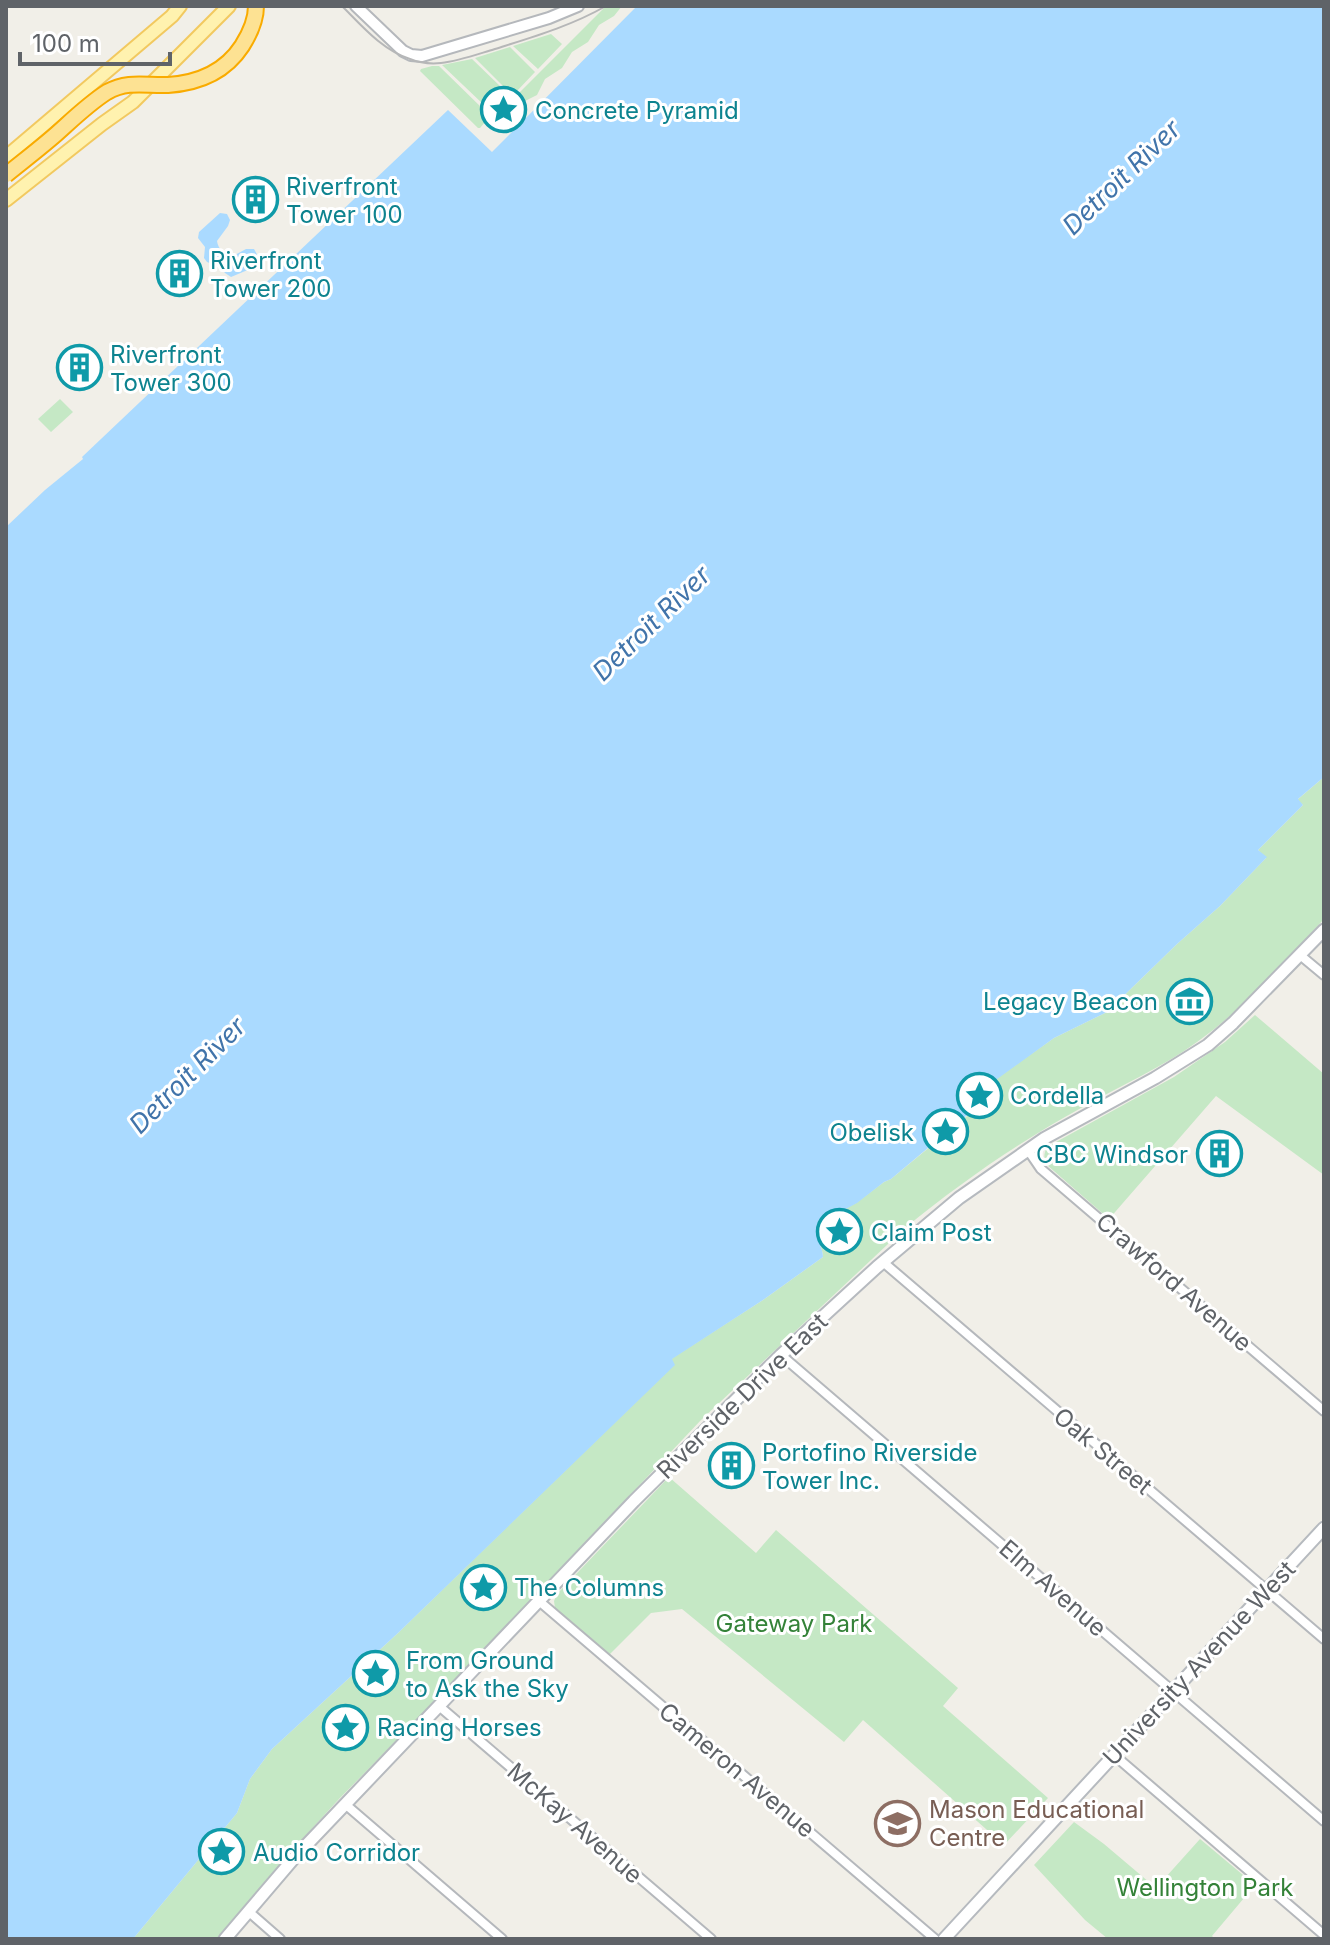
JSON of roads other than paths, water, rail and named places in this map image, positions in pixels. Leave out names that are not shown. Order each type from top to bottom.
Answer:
[{"type":"highway","points":[[6,175],[110,91],[138,82],[166,85],[193,82],[218,71],[233,59],[247,39],[256,6]]},
{"type":"main road","points":[[6,157],[176,11],[191,6]]},
{"type":"main road","points":[[6,200],[133,102],[229,6]]},
{"type":"main road","name":"Riverside Drive East","points":[[225,1939],[345,1804],[634,1501],[781,1355],[947,1208],[1028,1150],[1172,1069],[1208,1045],[1324,930]]},
{"type":"main road","name":"University Avenue West","points":[[944,1939],[1324,1528]]},
{"type":"street","points":[[356,6],[411,55],[428,55],[549,18],[578,6]]},
{"type":"street","points":[[1300,955],[1324,975]]},
{"type":"street","name":"Crawford Avenue","points":[[1028,1150],[1041,1169],[1324,1411]]},
{"type":"street","name":"Oak Street","points":[[883,1262],[1324,1639]]},
{"type":"street","name":"Elm Avenue","points":[[781,1355],[1324,1821]]},
{"type":"street","name":"Cameron Avenue","points":[[539,1601],[935,1939]]},
{"type":"street","name":"McKay Avenue","points":[[439,1706],[711,1939]]},
{"type":"street","points":[[1114,1755],[1324,1935]]},
{"type":"street","points":[[345,1804],[502,1939]]},
{"type":"street","points":[[248,1911],[280,1939]]},
{"type":"water","name":"Detroit River","points":[[637,6],[1324,6],[1324,777],[1298,799],[1303,805],[1258,850],[1267,857],[1220,906],[1107,1012],[1054,1038],[986,1087],[981,1082],[966,1094],[972,1111],[891,1179],[857,1203],[818,1224],[816,1233],[823,1257],[672,1359],[675,1365],[398,1633],[272,1749],[250,1779],[237,1813],[133,1939],[6,1939],[6,527],[83,459],[448,110],[492,152]]},
{"type":"water","points":[[220,213],[227,214],[230,220],[217,241],[220,249],[233,256],[246,249],[254,249],[259,258],[257,266],[231,277],[220,267],[207,262],[204,258],[205,247],[198,238],[199,232]]},
{"type":"tram line","points":[[342,6],[390,50],[414,60],[433,63],[462,59],[538,35],[606,6]]},
{"type":"place","name":"Concrete Pyramid","points":[[504,110]]},
{"type":"place","name":"Riverfront Tower 100","points":[[255,200]]},
{"type":"place","name":"Riverfront Tower 200","points":[[179,274]]},
{"type":"place","name":"Riverfront Tower 300","points":[[79,368]]},
{"type":"place","name":"Legacy Beacon","points":[[1189,1001]]},
{"type":"place","name":"Cordella","points":[[979,1095]]},
{"type":"place","name":"Obelisk","points":[[945,1132]]},
{"type":"place","name":"CBC Windsor","points":[[1219,1154]]},
{"type":"place","name":"Claim Post","points":[[840,1232]]},
{"type":"place","name":"Portofino Riverside Tower Inc.","points":[[731,1466]]},
{"type":"place","name":"The Columns","points":[[483,1587]]},
{"type":"place","name":"From Ground to Ask the Sky","points":[[375,1674]]},
{"type":"place","name":"Racing Horses","points":[[346,1727]]},
{"type":"place","name":"Mason Educational Centre","points":[[898,1823]]},
{"type":"place","name":"Audio Corridor","points":[[222,1852]]},
{"type":"park label","name":"Gateway Park","points":[[794,1623]]},
{"type":"park label","name":"Wellington Park","points":[[1205,1887]]}]
